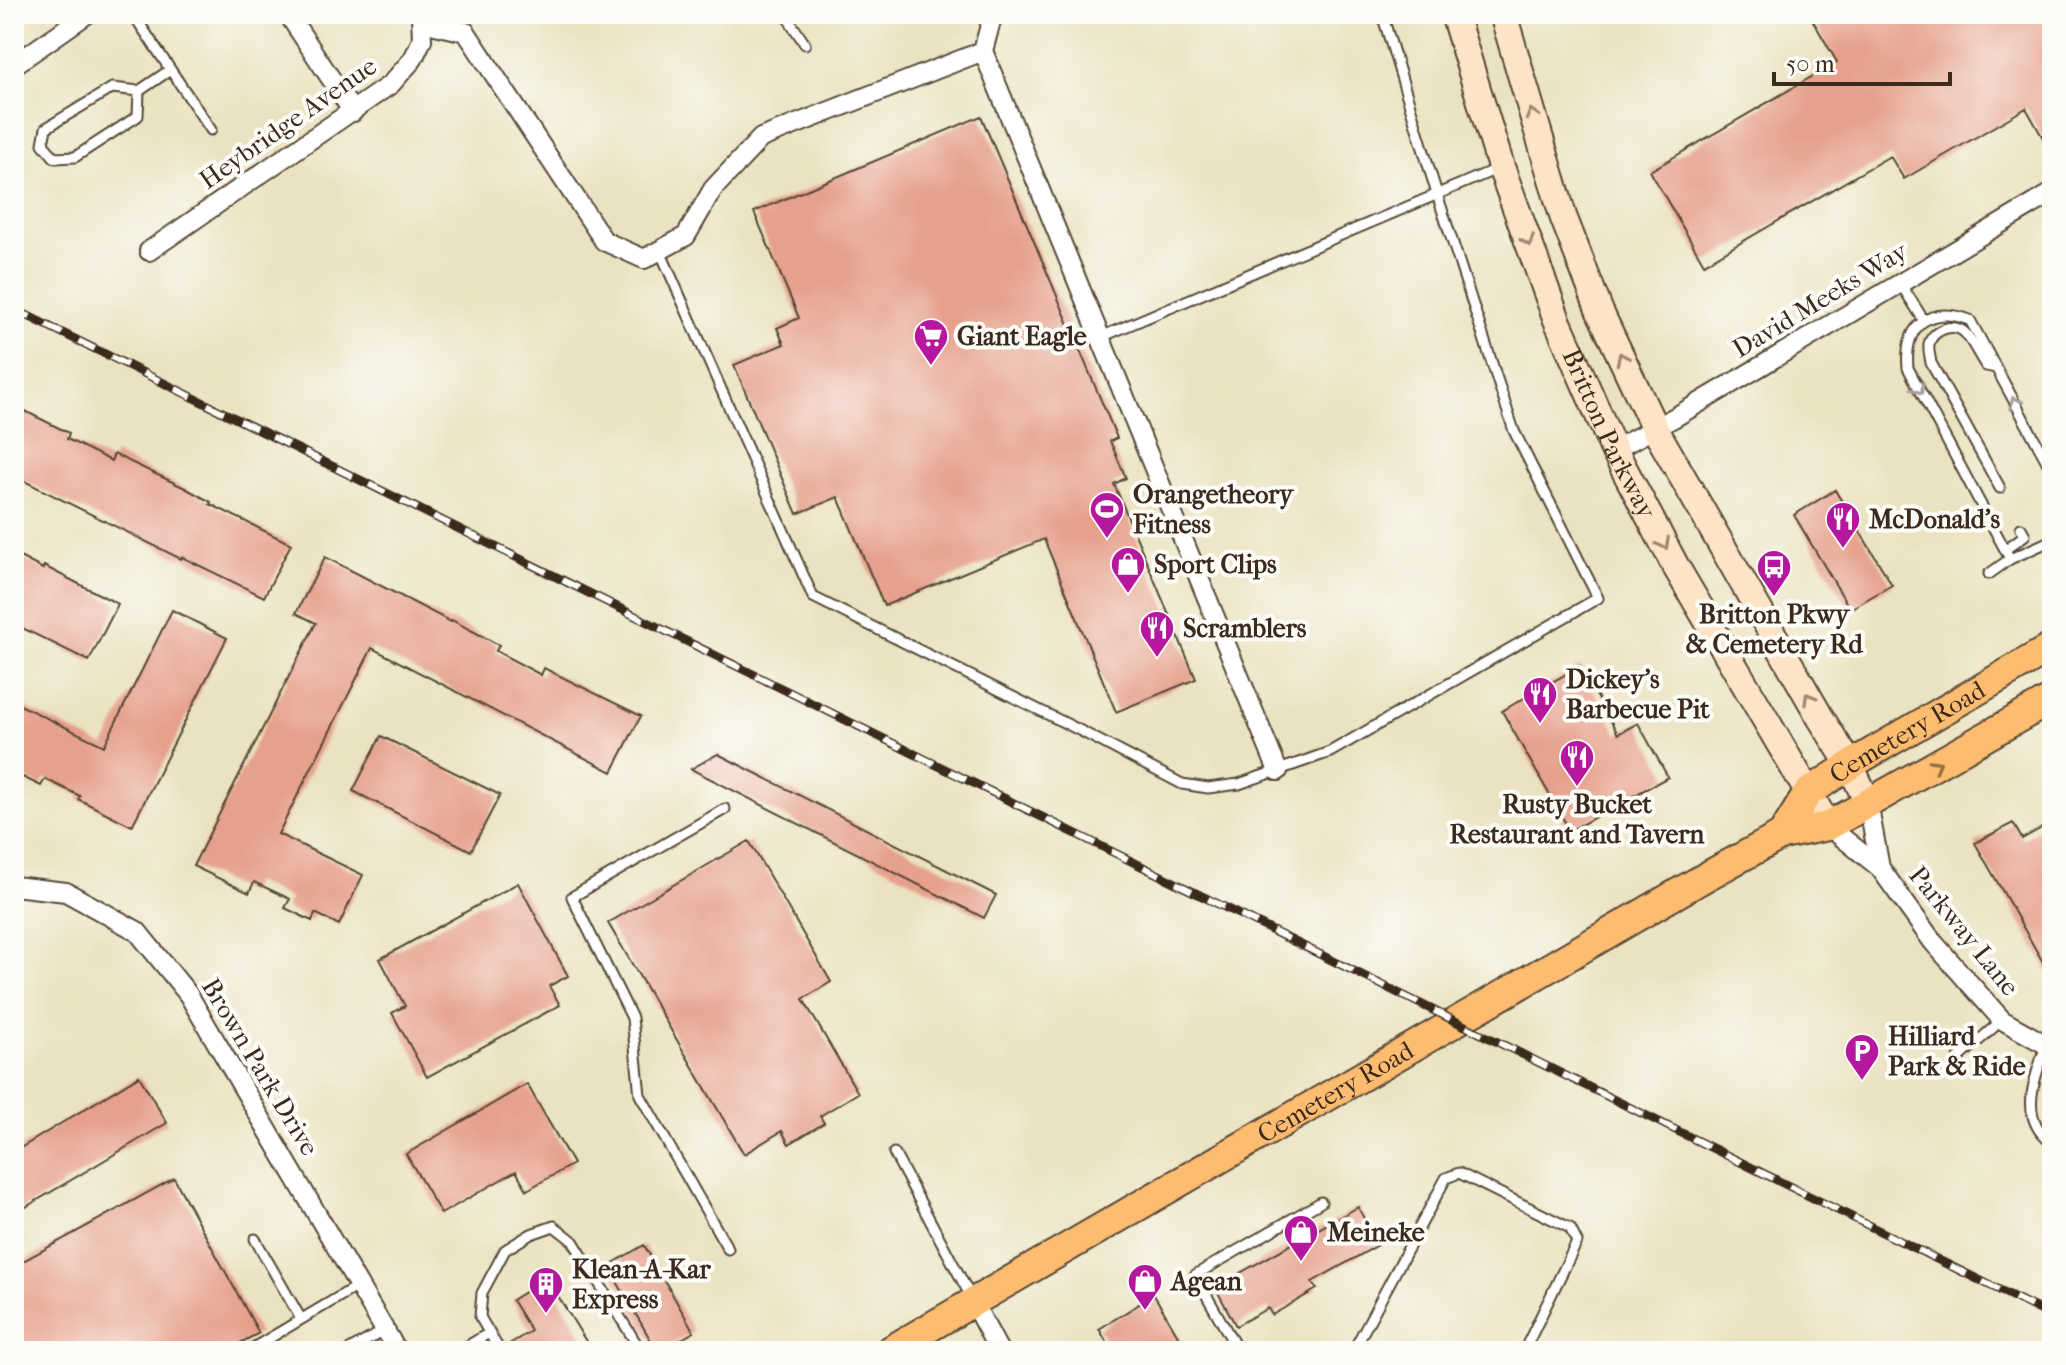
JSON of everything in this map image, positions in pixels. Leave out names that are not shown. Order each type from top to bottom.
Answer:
[{"type":"main road","name":"Britton Parkway","points":[[1454,14],[1501,167],[1557,320],[1614,450],[1676,567],[1828,826]]},
{"type":"main road","name":"Britton Parkway","points":[[1503,14],[1563,216],[1600,312],[1655,429],[1850,765],[1868,803]]},
{"type":"main road","name":"Cemetery Road","points":[[1782,835],[1808,793],[1850,765],[2052,647]]},
{"type":"main road","name":"Cemetery Road","points":[[889,1351],[1707,876],[1782,835],[1828,826],[2052,699]]},
{"type":"street","points":[[14,65],[87,14]]},
{"type":"street","points":[[288,14],[353,112]]},
{"type":"street","points":[[993,14],[983,51],[1278,771]]},
{"type":"street","points":[[421,18],[466,32],[604,241],[644,259],[686,236],[713,189],[761,138],[983,51]]},
{"type":"street","name":"Heybridge Avenue","points":[[149,251],[391,84],[413,59],[422,40],[421,18]]},
{"type":"street","name":"David Meeks Way","points":[[1614,450],[1655,429],[2052,193]]},
{"type":"street","name":"Parkway Lane","points":[[1868,803],[1880,868]]},
{"type":"street","name":"Parkway Lane","points":[[1828,826],[1880,868],[1933,942],[2002,1020],[2049,1046]]},
{"type":"street","name":"Brown Park Drive","points":[[14,886],[66,892],[137,931],[192,1000],[397,1351]]},
{"type":"street","points":[[973,1302],[999,1351]]},
{"type":"lane","points":[[133,14],[211,130]]},
{"type":"lane","points":[[785,14],[805,44]]},
{"type":"lane","points":[[660,251],[813,597],[1182,784],[1208,788],[1239,784],[1330,752],[1598,598],[1514,431],[1382,14]]},
{"type":"lane","points":[[139,91],[138,116],[75,157],[55,158],[43,144],[46,128],[112,88],[139,91],[170,70]]},
{"type":"lane","points":[[1101,337],[1501,167]]},
{"type":"lane","points":[[1900,283],[1923,319]]},
{"type":"lane","points":[[2008,554],[1908,368],[1906,351],[1910,335],[1923,319],[1942,315],[1970,320],[2052,471]]},
{"type":"lane","points":[[1996,368],[1986,366],[1963,331],[1951,327],[1932,337],[1928,348],[1931,363],[2000,488]]},
{"type":"lane","points":[[1989,574],[2025,535],[2021,528]]},
{"type":"lane","points":[[2008,554],[2052,540]]},
{"type":"lane","points":[[725,809],[572,897],[632,1018],[640,1095],[728,1249]]},
{"type":"lane","points":[[1959,1058],[2002,1020]]},
{"type":"lane","points":[[2049,1046],[2031,1093],[2032,1116],[2041,1134],[2052,1143]]},
{"type":"lane","points":[[894,1153],[973,1302]]},
{"type":"lane","points":[[1353,1351],[1446,1178],[1459,1173],[1570,1228],[1577,1242],[1524,1351]]},
{"type":"lane","points":[[1238,1351],[1195,1275],[1321,1202]]},
{"type":"lane","points":[[500,1351],[480,1317],[482,1293],[505,1250],[531,1234],[554,1226],[573,1241],[641,1351]]},
{"type":"lane","points":[[255,1239],[301,1319]]},
{"type":"lane","points":[[248,1351],[359,1285]]},
{"type":"lane","points":[[348,1351],[385,1330]]},
{"type":"lane","points":[[459,1351],[489,1333]]},
{"type":"building","points":[[1809,14],[2052,14],[2052,154],[2026,108],[1904,179],[1890,156],[1704,264],[1650,171],[1837,62]]},
{"type":"building","points":[[981,116],[1117,438],[1110,441],[1126,478],[1114,484],[1196,679],[1116,712],[1044,539],[884,606],[838,497],[797,514],[734,365],[784,344],[777,328],[799,318],[754,212]]},
{"type":"building","points":[[21,409],[69,433],[67,439],[111,461],[114,454],[291,544],[264,597],[14,476],[14,423]]},
{"type":"building","name":"McDonald's","points":[[1835,490],[1892,585],[1850,609],[1794,515]]},
{"type":"building","points":[[14,554],[118,604],[89,661],[14,624]]},
{"type":"building","points":[[325,557],[499,645],[496,651],[541,675],[544,668],[641,716],[612,772],[372,648],[278,834],[363,875],[339,925],[315,913],[312,921],[285,908],[290,899],[254,882],[249,893],[193,866],[316,623],[296,613]]},
{"type":"building","points":[[172,610],[227,638],[132,826],[45,779],[41,786],[14,773],[14,702],[104,746]]},
{"type":"building","points":[[1580,666],[1618,734],[1638,723],[1668,777],[1570,831],[1502,711]]},
{"type":"building","points":[[381,736],[500,795],[471,851],[353,791]]},
{"type":"building","points":[[718,754],[996,895],[984,918],[691,769]]},
{"type":"building","points":[[2052,822],[2052,978],[1975,843],[2013,823],[2022,839]]},
{"type":"building","points":[[749,841],[831,982],[803,999],[858,1093],[820,1116],[824,1123],[789,1144],[782,1131],[744,1154],[608,923]]},
{"type":"building","points":[[518,883],[568,976],[549,986],[560,1005],[427,1077],[392,1013],[405,1006],[380,959]]},
{"type":"building","points":[[139,1076],[167,1123],[14,1214],[14,1152]]},
{"type":"building","points":[[527,1084],[573,1164],[527,1190],[516,1171],[441,1214],[406,1154]]},
{"type":"building","points":[[174,1178],[259,1333],[225,1351],[14,1351],[14,1266]]},
{"type":"building","name":"Meineke","points":[[1358,1207],[1378,1245],[1312,1282],[1317,1289],[1272,1315],[1268,1308],[1236,1326],[1215,1287]]},
{"type":"building","points":[[644,1245],[694,1332],[660,1351],[657,1351],[608,1266]]},
{"type":"building","name":"Klean-A-Kar Express","points":[[547,1278],[592,1351],[507,1351],[506,1346],[531,1331],[512,1300]]},
{"type":"building","name":"Agean","points":[[1154,1295],[1187,1351],[1112,1351],[1099,1329]]},
{"type":"railway","points":[[14,309],[2052,1316]]},
{"type":"place","name":"Giant Eagle","points":[[931,367]]},
{"type":"place","name":"Orangetheory Fitness","points":[[1107,540]]},
{"type":"place","name":"McDonald's","points":[[1843,550]]},
{"type":"place","name":"Sport Clips","points":[[1128,595]]},
{"type":"place","name":"Britton Pkwy & Cemetery Rd","points":[[1774,598]]},
{"type":"place","name":"Scramblers","points":[[1157,659]]},
{"type":"place","name":"Dickey's Barbecue Pit","points":[[1540,725]]},
{"type":"place","name":"Rusty Bucket Restaurant and Tavern","points":[[1577,788]]},
{"type":"place","name":"Hilliard Park & Ride","points":[[1862,1082]]},
{"type":"place","name":"Meineke","points":[[1301,1263]]},
{"type":"place","name":"Agean","points":[[1145,1312]]},
{"type":"place","name":"Klean-A-Kar Express","points":[[546,1315]]}]
